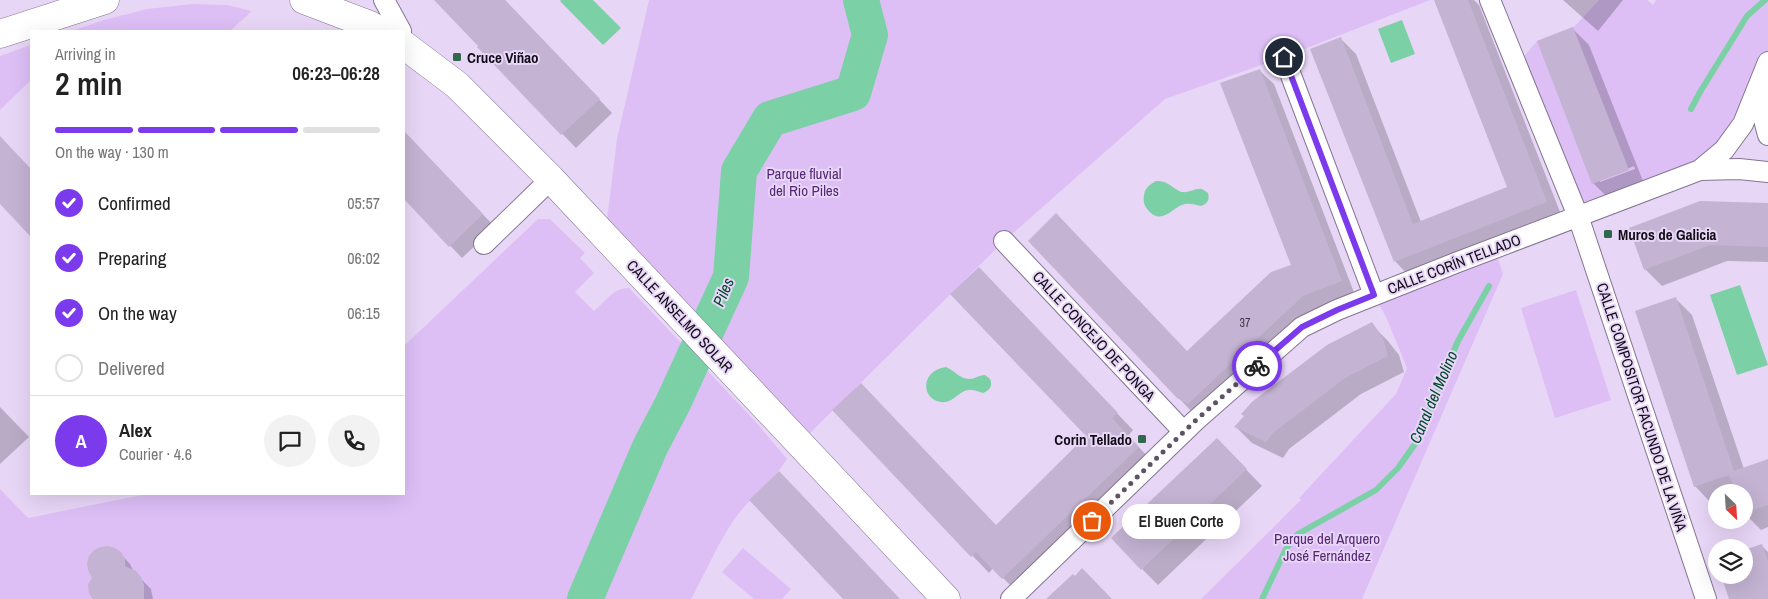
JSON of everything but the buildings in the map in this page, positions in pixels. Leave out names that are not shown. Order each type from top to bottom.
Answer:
[{"type":"main road","points":[[0,34],[105,0]]},
{"type":"main road","points":[[304,0],[370,25],[378,30]]},
{"type":"main road","name":"CALLE ANSELMO SOLAR","points":[[405,40],[457,85],[551,179],[946,599]]},
{"type":"street","points":[[384,0],[400,30]]},
{"type":"street","name":"CALLE COMPOSITOR FACUNDO DE LA VIÑA","points":[[1490,0],[1578,216],[1706,599]]},
{"type":"street","points":[[1284,57],[1374,295]]},
{"type":"street","name":"CALLE CORÍN TELLADO","points":[[1011,599],[1184,432],[1302,327],[1374,295],[1700,170],[1724,150],[1743,124],[1768,62]]},
{"type":"street","points":[[1760,83],[1762,112],[1768,135]]},
{"type":"street","name":"CALLE CORÍN TELLADO","points":[[1700,170],[1740,169],[1768,172]]},
{"type":"street","points":[[484,244],[551,179]]},
{"type":"street","name":"CALLE CONCEJO DE PONGA","points":[[1004,241],[1184,432]]},
{"type":"green space","name":"Parque fluvial del Rio Piles","points":[[649,0],[1430,0],[1284,57],[1165,99],[1004,241],[800,443],[605,236],[617,139]]},
{"type":"green space","points":[[1599,0],[1647,0],[1653,5],[1656,0],[1768,0],[1768,62],[1724,150],[1578,216],[1517,65],[1537,41],[1575,26]]},
{"type":"green space","points":[[193,4],[227,5],[252,11],[231,30],[75,30],[147,9]]},
{"type":"green space","points":[[30,45],[30,81],[0,110],[0,56]]},
{"type":"green space","points":[[538,219],[550,219],[585,253],[580,258],[594,273],[575,292],[594,311],[614,292],[629,288],[754,420],[787,459],[734,520],[691,599],[0,599],[0,489],[28,518],[142,495],[405,495],[405,345]]},
{"type":"green space","name":"Parque del Arquero José Fernández","points":[[1495,249],[1503,274],[1362,599],[1201,599],[1301,500],[1299,498],[1396,394],[1407,368],[1387,319],[1374,295]]},
{"type":"green space","points":[[1576,290],[1611,400],[1555,418],[1521,308]]},
{"type":"green space","points":[[743,548],[791,589],[782,599],[754,599],[722,572]]},
{"type":"shaded area","points":[[561,0],[593,0],[621,28],[603,45]]},
{"type":"shaded area","points":[[1402,20],[1415,54],[1391,63],[1378,29]]},
{"type":"shaded area","points":[[1156,181],[1165,182],[1182,192],[1202,189],[1208,193],[1208,200],[1201,206],[1185,204],[1158,217],[1153,215],[1147,208],[1144,199],[1147,188]]},
{"type":"shaded area","points":[[1740,285],[1768,365],[1737,375],[1710,295]]},
{"type":"shaded area","points":[[946,367],[966,379],[985,375],[990,379],[990,388],[983,393],[972,390],[964,391],[952,400],[945,402],[934,400],[929,396],[926,384],[932,373]]},
{"type":"waterway","name":"Piles","points":[[585,599],[650,447],[673,403],[731,277],[739,171],[770,119],[853,93],[870,35],[861,0]]},
{"type":"waterway","name":"Canal del Molino","points":[[1691,109],[1747,16],[1765,0]]},
{"type":"waterway","name":"Canal del Molino","points":[[1262,599],[1286,549],[1298,534],[1376,490],[1398,468],[1415,444],[1458,341],[1489,286]]},
{"type":"way so far","points":[[1092,521],[1195,421],[1257,366]]},
{"type":"place","name":"Cruce Viñao","points":[[457,57]]},
{"type":"place","name":"Muros de Galicia","points":[[1608,234]]},
{"type":"place","name":"Corin Tellado","points":[[1142,439]]},
{"type":"place","name":"El Buen Corte","points":[[1092,521]]},
{"type":"route","points":[[1257,366],[1302,327],[1374,295],[1284,57]]}]
